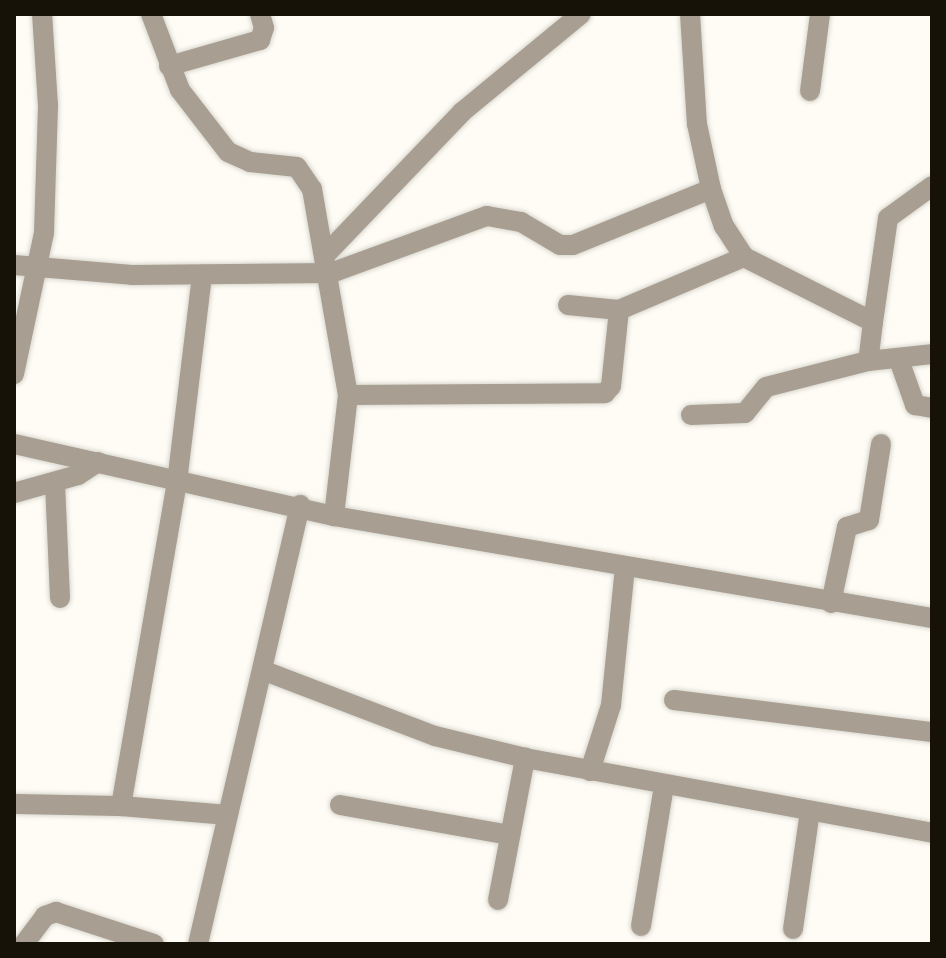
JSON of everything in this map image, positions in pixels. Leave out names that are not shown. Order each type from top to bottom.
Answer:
[{"type":"street","points":[[14,374],[39,270],[48,106],[42,14]]},
{"type":"street","points":[[151,14],[169,66],[198,118],[228,152],[239,160],[284,164],[306,174],[329,263],[348,395],[334,516]]},
{"type":"street","points":[[169,66],[260,40],[264,28],[260,14]]},
{"type":"street","points":[[329,263],[462,112],[581,14]]},
{"type":"street","points":[[690,14],[697,124],[711,189],[724,226],[744,257],[873,322]]},
{"type":"street","points":[[810,91],[820,14]]},
{"type":"street","points":[[868,361],[888,218],[932,186]]},
{"type":"street","points":[[14,265],[39,270],[202,274],[329,263],[487,216],[521,222],[560,245],[573,245],[711,189]]},
{"type":"street","points":[[568,305],[619,310],[744,257]]},
{"type":"street","points":[[121,806],[177,482],[202,274]]},
{"type":"street","points":[[348,395],[605,393],[611,386],[619,310]]},
{"type":"street","points":[[691,415],[745,413],[766,387],[868,361],[932,354]]},
{"type":"street","points":[[899,360],[915,405],[932,408]]},
{"type":"street","points":[[14,444],[177,482],[300,505],[334,516],[932,618]]},
{"type":"street","points":[[831,603],[847,527],[869,520],[881,444]]},
{"type":"street","points":[[14,493],[55,483],[98,462]]},
{"type":"street","points":[[55,483],[60,598]]},
{"type":"street","points":[[198,944],[300,505]]},
{"type":"street","points":[[590,771],[611,705],[625,567]]},
{"type":"street","points":[[262,670],[435,736],[525,758],[932,833]]},
{"type":"street","points":[[674,700],[932,732]]},
{"type":"street","points":[[498,900],[525,758]]},
{"type":"street","points":[[641,926],[664,786]]},
{"type":"street","points":[[14,804],[121,806],[228,815]]},
{"type":"street","points":[[340,805],[510,835]]},
{"type":"street","points":[[793,929],[810,811]]},
{"type":"street","points":[[24,944],[45,916],[56,912],[154,944]]}]
